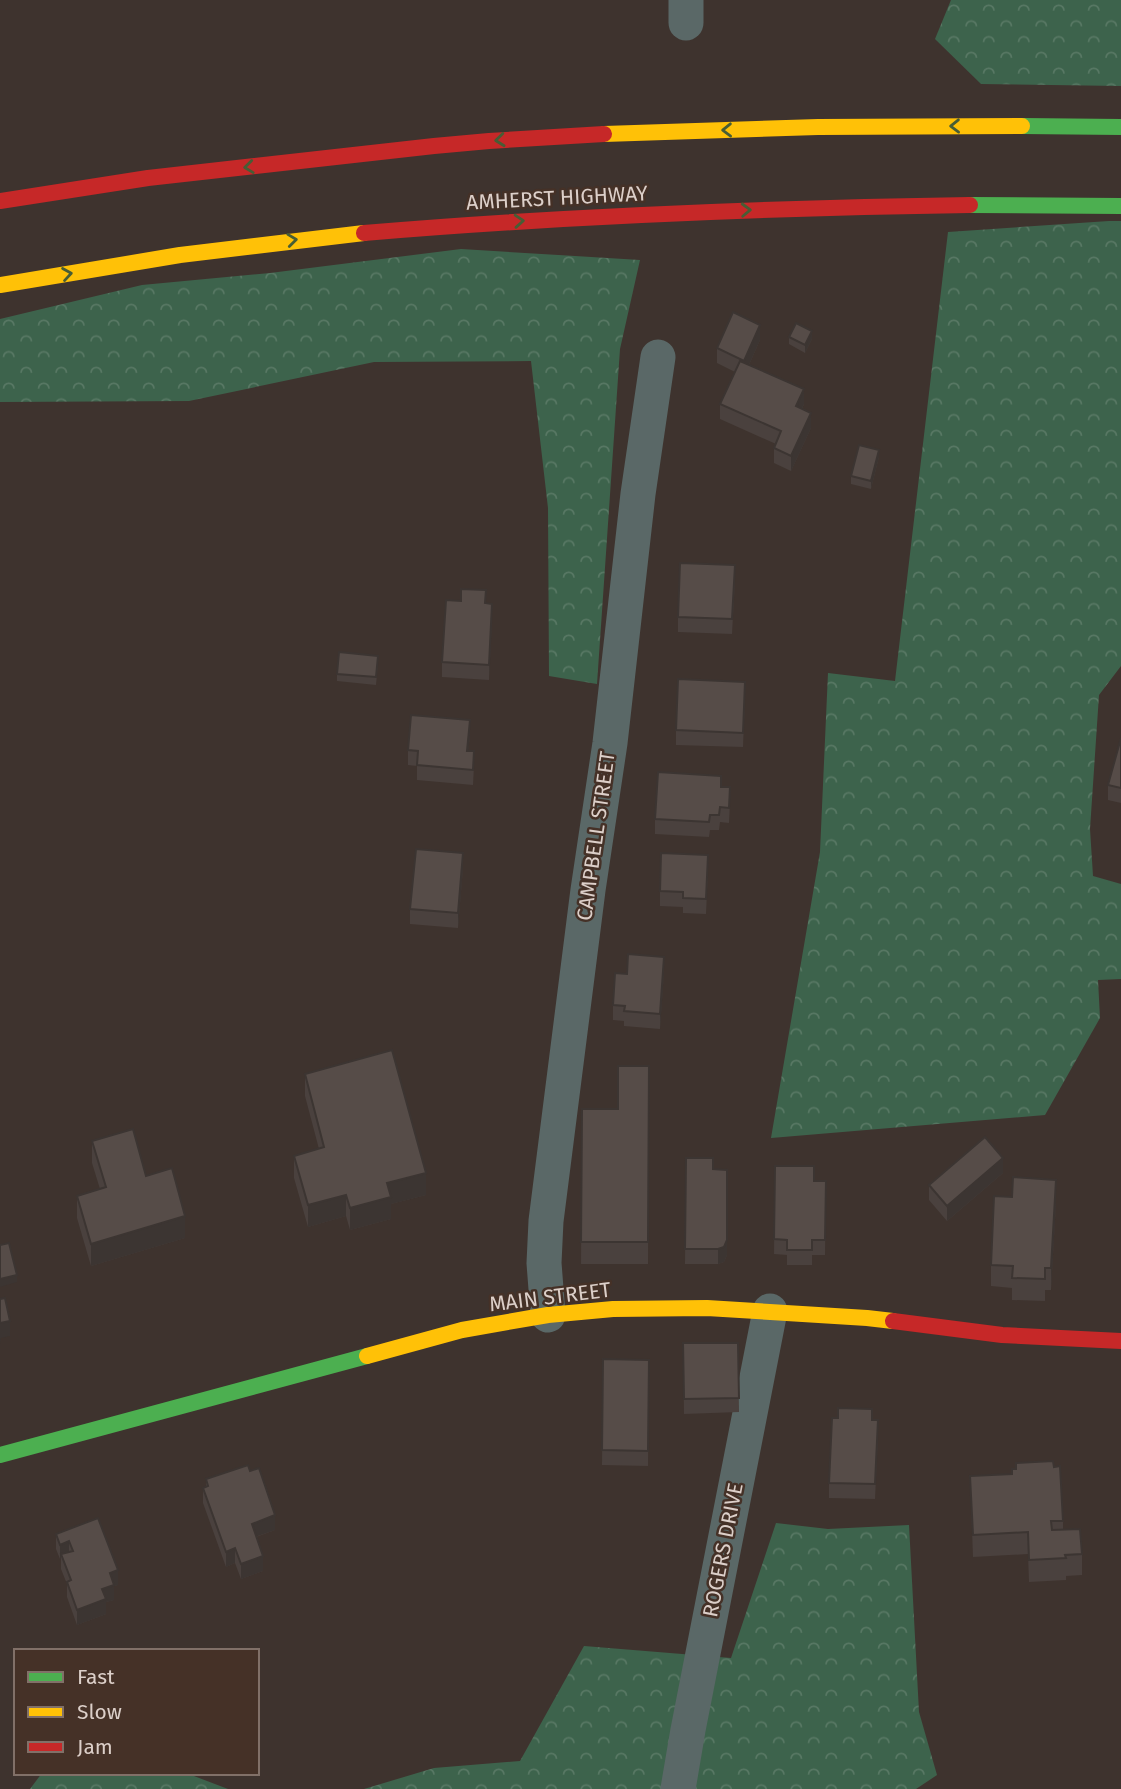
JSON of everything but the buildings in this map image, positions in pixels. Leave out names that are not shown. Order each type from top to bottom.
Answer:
[{"type":"main road","points":[[996,125],[1121,116]]},
{"type":"main road","points":[[0,201],[59,190],[221,170],[514,139],[706,130],[996,125],[1121,127]]},
{"type":"main road","name":"AMHERST HIGHWAY","points":[[0,285],[201,252],[439,226],[601,216],[849,207],[1121,206]]},
{"type":"main road","name":"MAIN STREET","points":[[0,1455],[462,1330],[548,1315],[613,1309],[707,1308],[867,1318],[1002,1335],[1121,1341]]},
{"type":"street","name":"CAMPBELL STREET","points":[[548,1315],[544,1263],[547,1221],[588,890],[610,743],[638,494],[658,357]]},
{"type":"street","name":"ROGERS DRIVE","points":[[678,1789],[770,1311]]},
{"type":"green space","points":[[951,0],[1121,0],[1121,86],[981,84],[935,39]]},
{"type":"green space","points":[[1121,221],[1121,666],[1099,695],[1090,829],[1093,876],[1121,884],[1121,979],[1098,980],[1100,1018],[1045,1115],[771,1138],[820,852],[828,673],[895,681],[948,232]]},
{"type":"green space","points":[[461,249],[640,260],[620,349],[597,684],[549,676],[548,508],[531,361],[374,362],[189,401],[0,402],[0,319],[142,285],[270,273]]},
{"type":"green space","points":[[776,1523],[828,1529],[909,1525],[919,1712],[937,1775],[916,1789],[364,1789],[434,1768],[520,1761],[584,1646],[731,1658]]},
{"type":"green space","points":[[40,1775],[191,1775],[228,1789],[30,1789]]},
{"type":"traffic: fast","points":[[1022,126],[1121,127]]},
{"type":"traffic: fast","points":[[970,205],[1121,206]]},
{"type":"traffic: fast","points":[[0,1455],[367,1356]]},
{"type":"traffic: slow","points":[[604,134],[818,127],[1022,126]]},
{"type":"traffic: slow","points":[[0,285],[180,255],[364,233]]},
{"type":"traffic: slow","points":[[367,1356],[462,1330],[548,1315],[613,1309],[707,1308],[893,1321]]},
{"type":"traffic: jam","points":[[0,201],[148,178],[434,146],[604,134]]},
{"type":"traffic: jam","points":[[364,233],[667,214],[970,205]]},
{"type":"traffic: jam","points":[[893,1321],[1002,1335],[1121,1341]]}]
